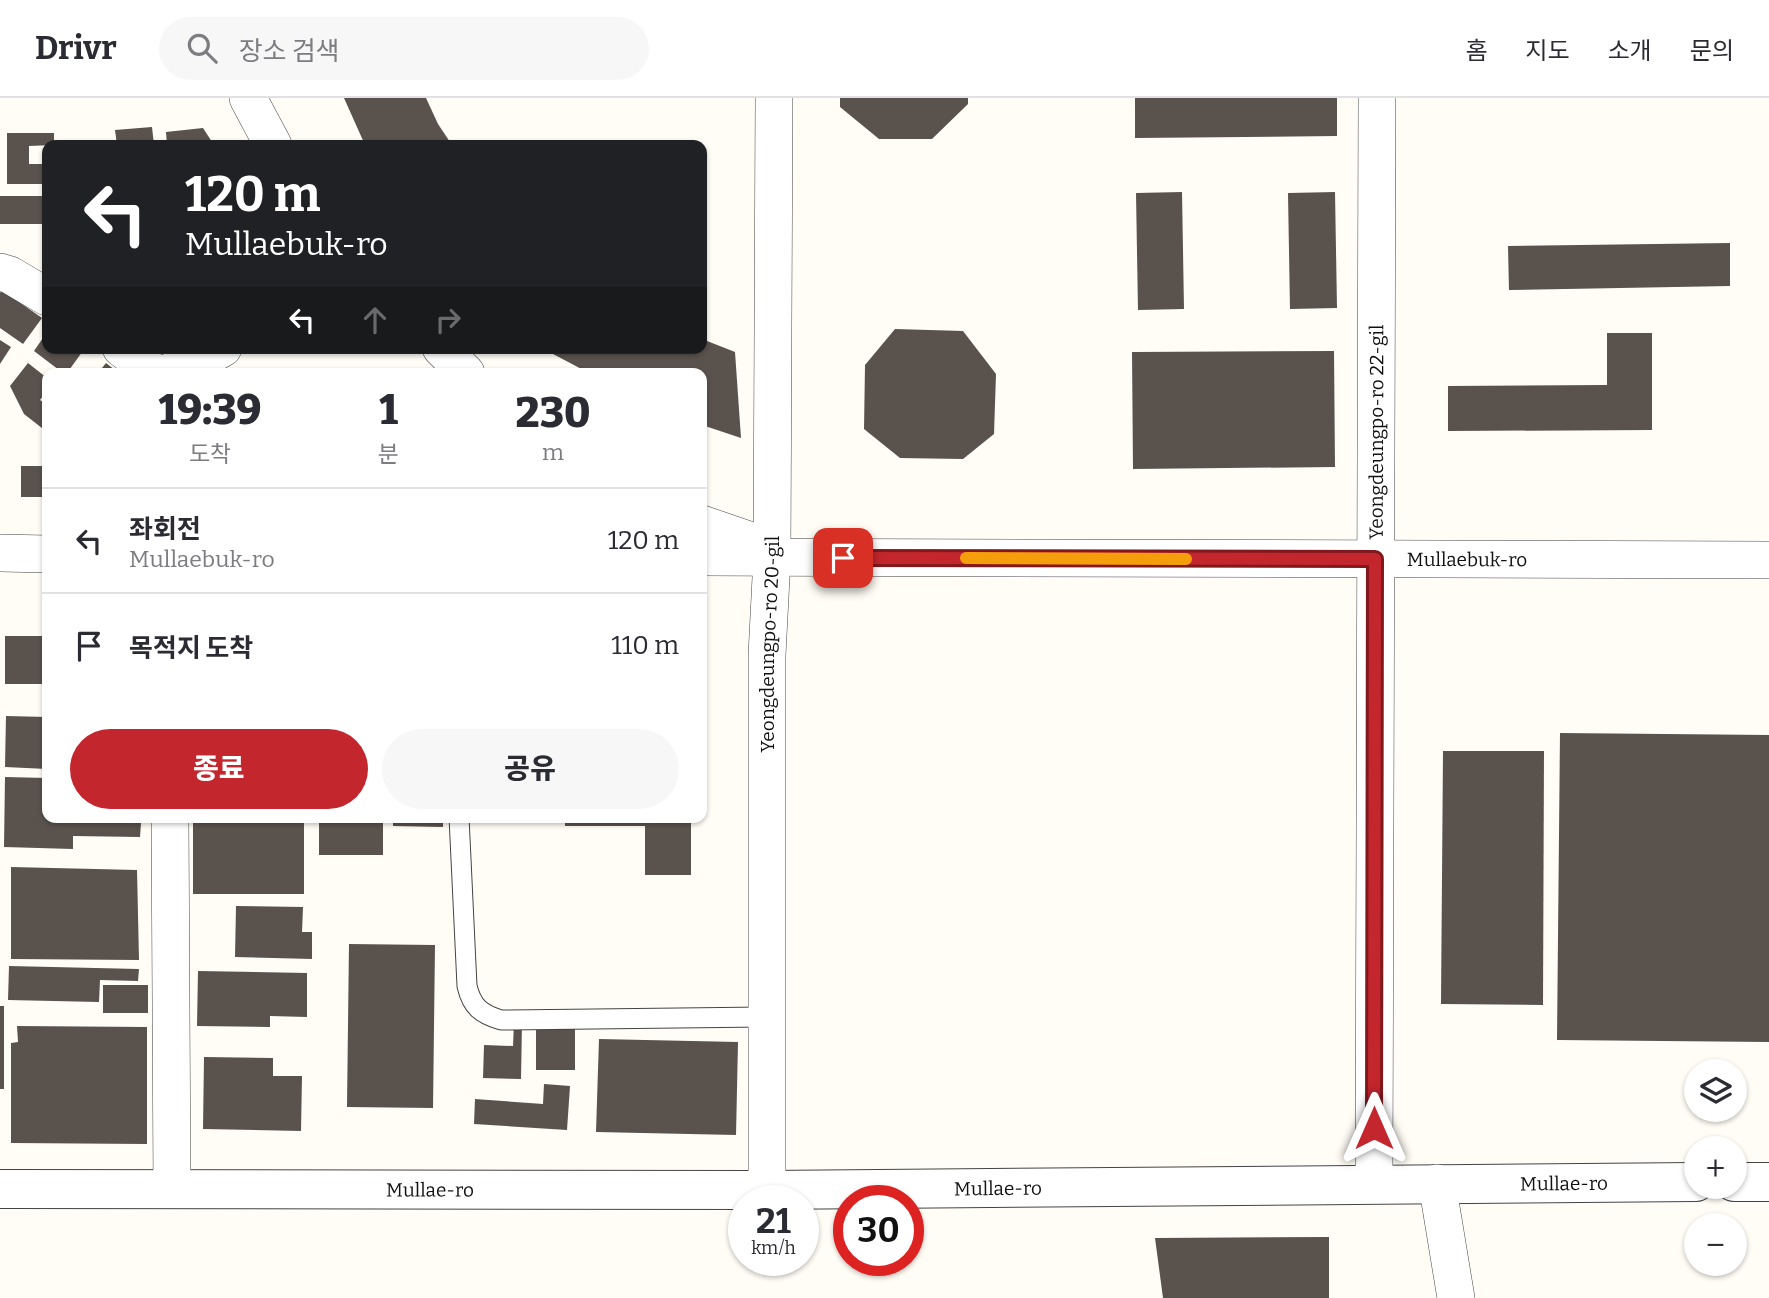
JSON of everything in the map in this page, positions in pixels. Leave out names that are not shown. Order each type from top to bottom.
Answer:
[{"type":"street","points":[[248,98],[270,140]]},
{"type":"street","name":"Yeongdeungpo-ro 20-gil","points":[[767,1185],[767,655],[772,558],[774,98]]},
{"type":"street","name":"Yeongdeungpo-ro 22-gil","points":[[1374,1184],[1377,98]]},
{"type":"street","points":[[0,272],[42,294]]},
{"type":"street","points":[[129,354],[148,368]]},
{"type":"street","points":[[182,368],[212,354]]},
{"type":"street","points":[[707,526],[763,545],[772,558]]},
{"type":"street","points":[[0,553],[42,554]]},
{"type":"street","name":"Mullaebuk-ro","points":[[707,558],[1769,560]]},
{"type":"street","points":[[170,823],[172,1189]]},
{"type":"street","name":"Mullae-ro","points":[[819,1189],[1684,1182]]},
{"type":"street","points":[[1747,1182],[1769,1182]]},
{"type":"street","points":[[1437,1183],[1456,1298]]},
{"type":"street","name":"Mullae-ro","points":[[0,1189],[728,1190]]},
{"type":"lane","points":[[459,823],[467,986],[477,1009],[501,1020],[767,1017]]},
{"type":"building","points":[[344,98],[426,98],[449,140],[363,140]]},
{"type":"building","points":[[840,98],[968,98],[968,104],[932,139],[879,139],[840,107]]},
{"type":"building","points":[[1135,98],[1337,98],[1337,136],[1135,138]]},
{"type":"building","points":[[152,127],[153,140],[116,140],[115,130]]},
{"type":"building","points":[[203,128],[211,140],[167,140],[166,132]]},
{"type":"building","points":[[7,133],[54,133],[54,140],[42,140],[42,145],[29,146],[29,164],[42,164],[42,184],[7,184]]},
{"type":"building","points":[[1182,192],[1184,309],[1138,310],[1136,193]]},
{"type":"building","points":[[1335,192],[1337,308],[1290,309],[1288,193]]},
{"type":"building","points":[[0,196],[42,196],[42,224],[0,224]]},
{"type":"building","points":[[1730,243],[1730,286],[1509,290],[1508,246]]},
{"type":"building","points":[[2,290],[42,318],[23,344],[0,328]]},
{"type":"building","points":[[895,329],[963,331],[996,374],[994,434],[963,459],[900,458],[864,429],[865,365]]},
{"type":"building","points":[[1607,333],[1652,333],[1652,430],[1448,431],[1448,386],[1607,385]]},
{"type":"building","points":[[42,339],[42,354],[81,354],[71,368],[56,368],[34,351]]},
{"type":"building","points":[[0,340],[11,347],[0,364]]},
{"type":"building","points":[[707,341],[735,352],[741,438],[707,427],[707,368],[580,368],[553,354],[707,354]]},
{"type":"building","points":[[1334,351],[1335,467],[1133,469],[1132,352]]},
{"type":"building","points":[[28,363],[42,374],[42,428],[24,414],[10,386]]},
{"type":"building","points":[[21,466],[42,466],[42,497],[21,497]]},
{"type":"building","points":[[5,636],[42,636],[42,684],[5,684]]},
{"type":"building","points":[[6,716],[42,717],[42,769],[5,767]]},
{"type":"building","points":[[1560,733],[1769,735],[1769,1042],[1557,1040]]},
{"type":"building","points":[[1443,751],[1544,751],[1543,1005],[1441,1004]]},
{"type":"building","points":[[5,777],[42,778],[42,823],[141,823],[140,837],[73,836],[73,849],[4,847]]},
{"type":"building","points":[[193,823],[304,823],[304,894],[193,894]]},
{"type":"building","points":[[319,823],[383,823],[383,855],[319,855]]},
{"type":"building","points":[[393,823],[443,823],[443,827],[393,826]]},
{"type":"building","points":[[565,823],[691,823],[691,875],[645,875],[645,826],[565,826]]},
{"type":"building","points":[[11,867],[137,870],[139,960],[11,959]]},
{"type":"building","points":[[236,906],[303,907],[302,932],[312,932],[312,959],[235,957]]},
{"type":"building","points":[[349,944],[435,945],[433,1108],[347,1107]]},
{"type":"building","points":[[9,966],[139,969],[138,981],[100,980],[99,1002],[8,1000]]},
{"type":"building","points":[[198,971],[307,973],[307,1017],[270,1016],[270,1027],[197,1026]]},
{"type":"building","points":[[103,985],[148,985],[148,1013],[103,1013]]},
{"type":"building","points":[[0,1006],[4,1006],[4,1089],[0,1089]]},
{"type":"building","points":[[514,1022],[522,1022],[521,1079],[483,1078],[484,1045],[513,1046]]},
{"type":"building","points":[[536,1022],[575,1022],[575,1070],[536,1070]]},
{"type":"building","points":[[17,1026],[147,1027],[147,1144],[11,1143],[11,1043],[18,1042]]},
{"type":"building","points":[[599,1039],[738,1042],[736,1135],[596,1132]]},
{"type":"building","points":[[204,1057],[273,1058],[273,1076],[302,1076],[301,1131],[203,1129]]},
{"type":"building","points":[[544,1084],[570,1086],[567,1130],[474,1124],[475,1099],[543,1104]]},
{"type":"building","points":[[1329,1237],[1329,1298],[1163,1298],[1155,1238]]},
{"type":"slow traffic","points":[[966,558],[1186,559]]},
{"type":"route","points":[[843,558],[1375,559],[1374,1128]]}]
